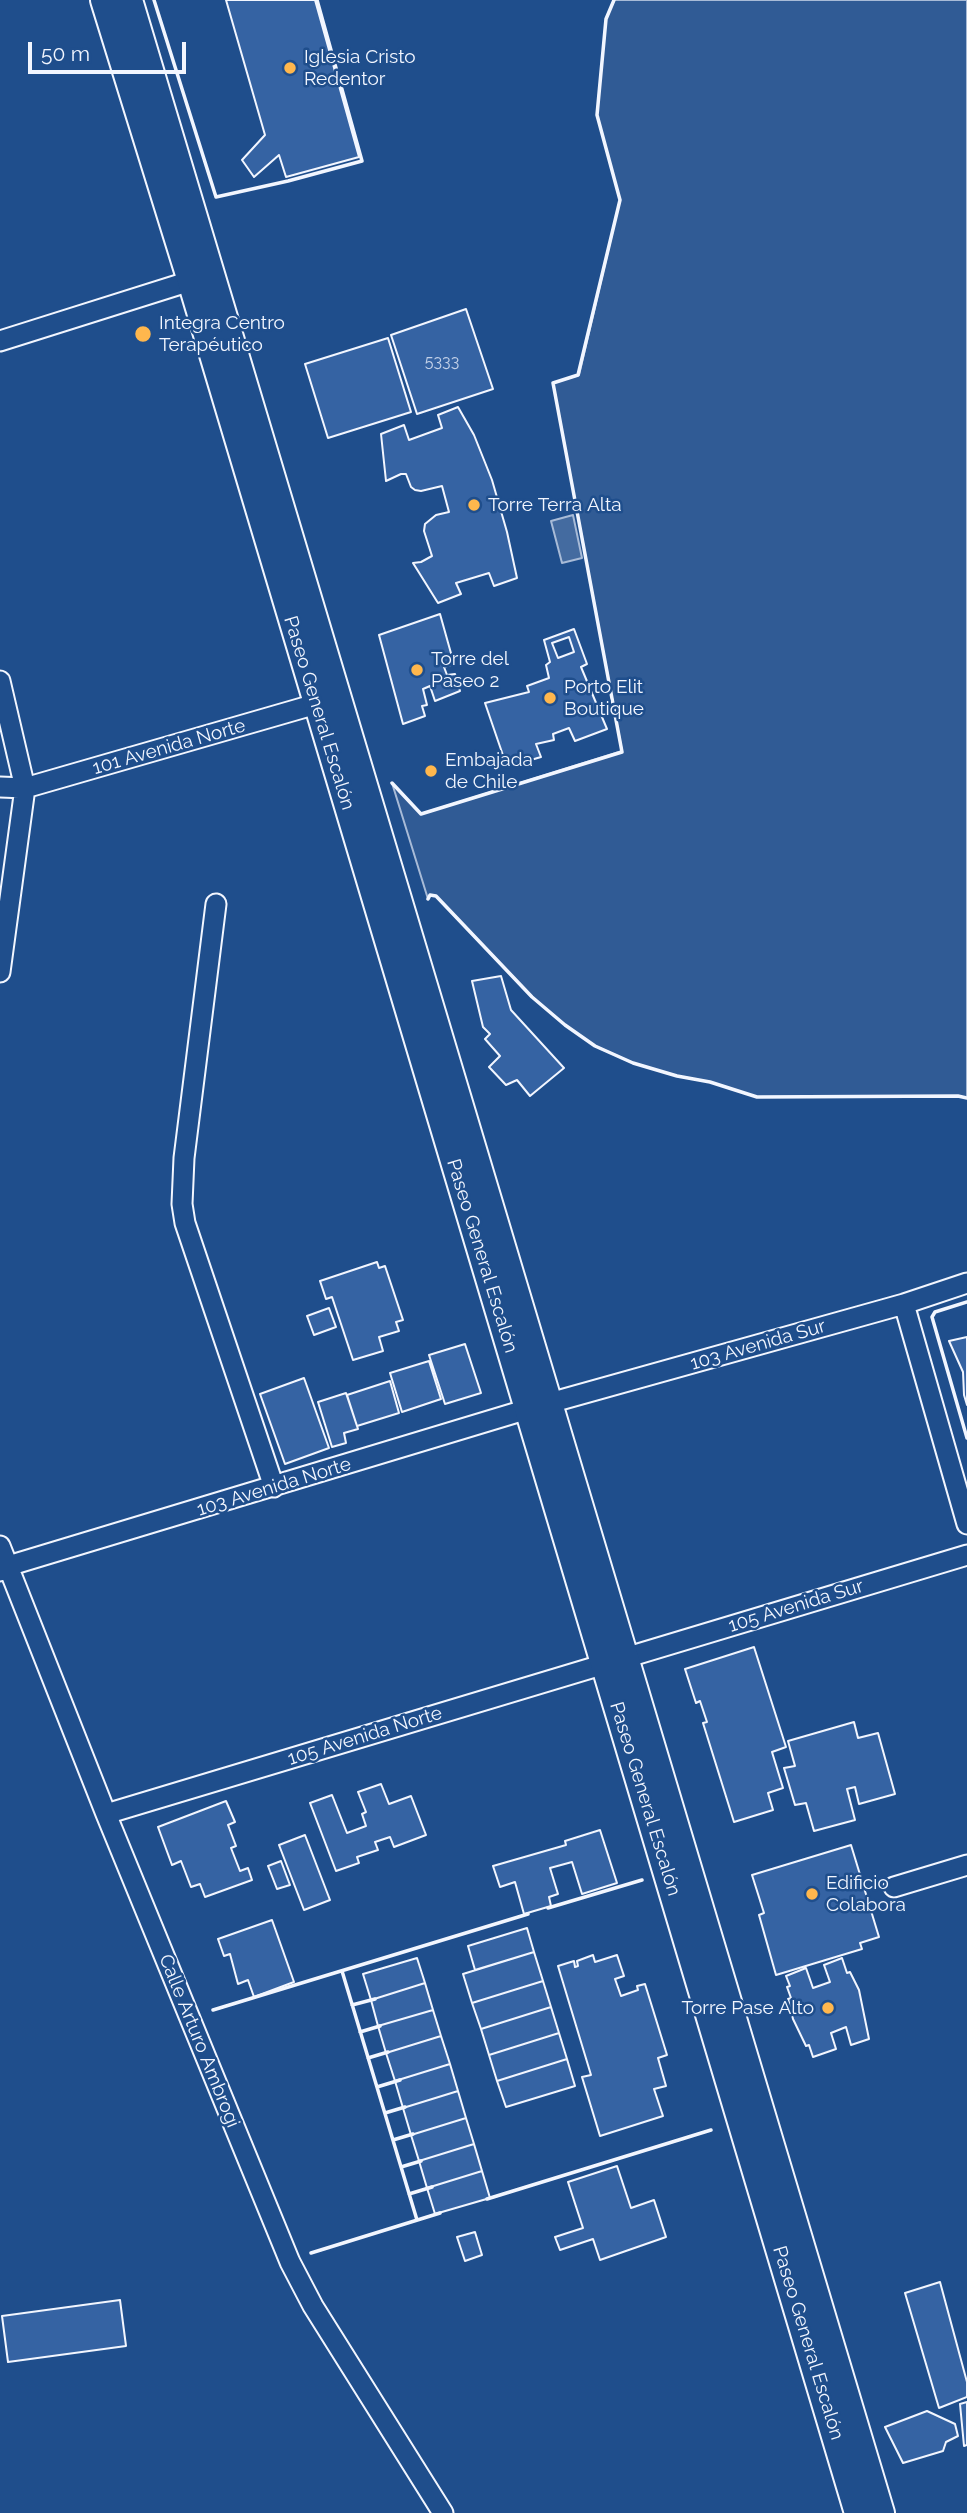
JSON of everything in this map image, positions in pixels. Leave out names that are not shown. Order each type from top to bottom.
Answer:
[{"type":"street","name":"Paseo General Escalón","points":[[104,0],[201,278]]},
{"type":"street","name":"Paseo General Escalón","points":[[129,0],[201,278],[614,1660],[859,2513]]},
{"type":"street","points":[[0,341],[201,278]]},
{"type":"street","points":[[0,681],[25,788],[0,972]]},
{"type":"street","name":"101 Avenida Norte","points":[[0,787],[25,788],[327,701]]},
{"type":"street","points":[[216,904],[184,1158],[182,1204],[185,1223],[274,1487]]},
{"type":"street","name":"103 Avenida Sur","points":[[538,1406],[904,1304],[967,1283]]},
{"type":"street","points":[[904,1304],[967,1524]]},
{"type":"street","name":"103 Avenida Norte","points":[[4,1569],[538,1406]]},
{"type":"street","name":"Calle Arturo Ambrogi","points":[[0,1546],[4,1569],[290,2262],[313,2306],[443,2513]]},
{"type":"street","name":"105 Avenida Sur","points":[[614,1660],[967,1555]]},
{"type":"street","name":"Paseo General Escalón","points":[[614,1660],[881,2513]]},
{"type":"street","name":"105 Avenida Norte","points":[[106,1814],[614,1660]]},
{"type":"street","points":[[894,1887],[967,1865]]},
{"type":"shaded area","points":[[614,0],[967,0],[967,1098],[757,1097],[633,1063],[595,1046],[565,1025],[532,997],[436,896],[430,895],[428,899],[392,783],[421,814],[622,751],[553,383],[579,375],[620,200],[597,115],[606,19]]},
{"type":"shaded area","points":[[573,515],[582,558],[562,563],[551,521]]},
{"type":"building","name":"Iglesia Cristo Redentor","points":[[226,0],[315,0],[359,157],[286,177],[279,155],[254,177],[242,160],[265,135]]},
{"type":"building","points":[[466,309],[493,389],[417,414],[391,335]]},
{"type":"building","points":[[388,338],[411,412],[328,438],[305,364]]},
{"type":"building","name":"Torre Terra Alta","points":[[458,407],[474,435],[492,480],[517,578],[494,586],[489,573],[456,583],[461,594],[438,603],[413,563],[432,556],[424,531],[425,524],[436,515],[449,512],[442,486],[415,490],[406,474],[386,481],[381,434],[404,425],[409,440],[442,428],[438,415]]},
{"type":"building","name":"Torre del Paseo 2","points":[[440,614],[454,664],[444,667],[447,675],[455,674],[460,691],[435,701],[430,686],[423,689],[427,705],[422,706],[425,716],[403,724],[379,635]]},
{"type":"building","name":"Porto Elit Boutique","points":[[574,629],[587,664],[581,667],[607,729],[575,741],[569,728],[553,734],[554,740],[536,744],[541,757],[507,767],[485,703],[529,692],[527,686],[549,678],[546,665],[550,662],[544,640]],"holes":[[[569,637],[574,652],[558,658],[552,643]]]},
{"type":"building","points":[[501,976],[511,1010],[564,1068],[530,1096],[517,1080],[506,1085],[489,1067],[500,1056],[485,1039],[490,1034],[483,1027],[472,981]]},
{"type":"building","points":[[377,1262],[379,1268],[385,1266],[403,1320],[396,1322],[399,1331],[379,1337],[383,1351],[353,1360],[332,1297],[326,1299],[320,1281]]},
{"type":"building","points":[[329,1308],[336,1327],[314,1335],[307,1316]]},
{"type":"building","points":[[967,1337],[967,1405],[963,1372],[949,1341]]},
{"type":"building","points":[[465,1344],[481,1393],[445,1404],[429,1355]]},
{"type":"building","points":[[429,1361],[441,1399],[402,1412],[390,1373]]},
{"type":"building","points":[[304,1378],[329,1448],[285,1464],[260,1394]]},
{"type":"building","points":[[390,1381],[399,1413],[357,1426],[347,1395]]},
{"type":"building","points":[[346,1393],[358,1429],[344,1433],[346,1443],[332,1447],[318,1402]]},
{"type":"building","points":[[754,1647],[786,1747],[772,1752],[783,1788],[768,1793],[773,1810],[734,1822],[703,1723],[707,1722],[700,1701],[696,1703],[685,1669]]},
{"type":"building","points":[[854,1722],[858,1738],[878,1733],[895,1794],[859,1804],[855,1787],[847,1789],[855,1820],[814,1831],[806,1803],[795,1805],[784,1768],[795,1766],[788,1741]]},
{"type":"building","points":[[381,1784],[389,1804],[411,1796],[426,1835],[394,1847],[390,1837],[375,1842],[378,1850],[357,1857],[359,1863],[336,1871],[310,1803],[332,1795],[347,1833],[366,1826],[362,1814],[366,1812],[358,1792]]},
{"type":"building","points":[[226,1801],[235,1822],[228,1825],[236,1846],[231,1848],[240,1871],[248,1868],[252,1880],[205,1897],[200,1884],[191,1887],[181,1861],[172,1865],[158,1827]]},
{"type":"building","points":[[600,1830],[617,1883],[582,1894],[572,1862],[550,1868],[558,1894],[549,1897],[551,1906],[524,1914],[515,1882],[500,1887],[493,1866],[566,1845],[565,1841]]},
{"type":"building","points":[[305,1835],[330,1900],[304,1910],[279,1845]]},
{"type":"building","name":"Edificio Colabora","points":[[851,1845],[879,1937],[860,1943],[862,1949],[776,1975],[759,1915],[764,1913],[752,1875]]},
{"type":"building","points":[[281,1861],[290,1885],[277,1889],[268,1866]]},
{"type":"building","points":[[272,1920],[294,1982],[254,1997],[248,1980],[238,1984],[230,1954],[224,1956],[218,1939]]},
{"type":"building","points":[[527,1928],[534,1952],[475,1970],[468,1946]]},
{"type":"building","points":[[534,1952],[543,1981],[472,2003],[463,1974]]},
{"type":"building","points":[[593,1955],[595,1962],[617,1955],[624,1976],[615,1979],[621,1996],[638,1990],[637,1986],[645,1984],[667,2055],[658,2058],[666,2086],[654,2089],[663,2116],[600,2136],[582,2077],[591,2075],[558,1966],[574,1961],[575,1967],[578,1966],[577,1961]]},
{"type":"building","points":[[417,1958],[425,1983],[371,2000],[363,1974]]},
{"type":"building","name":"Torre Pase Alto","points":[[842,1958],[847,1973],[850,1972],[859,1990],[869,2039],[851,2045],[846,2027],[831,2033],[836,2049],[813,2057],[793,2019],[788,1999],[791,1998],[787,1987],[790,1986],[786,1976],[806,1968],[813,1988],[830,1982],[824,1965]]},
{"type":"building","points":[[543,1981],[551,2007],[481,2029],[472,2003]]},
{"type":"building","points":[[425,1983],[433,2010],[378,2026],[371,2000]]},
{"type":"building","points":[[551,2007],[559,2033],[489,2055],[481,2029]]},
{"type":"building","points":[[433,2010],[441,2036],[386,2053],[378,2026]]},
{"type":"building","points":[[559,2033],[567,2059],[497,2081],[489,2055]]},
{"type":"building","points":[[441,2036],[450,2064],[395,2081],[386,2053]]},
{"type":"building","points":[[567,2059],[575,2086],[506,2107],[497,2081]]},
{"type":"building","points":[[450,2064],[458,2091],[403,2108],[395,2081]]},
{"type":"building","points":[[458,2091],[466,2118],[411,2135],[403,2108]]},
{"type":"building","points":[[466,2118],[474,2144],[419,2161],[411,2135]]},
{"type":"building","points":[[474,2144],[482,2171],[427,2188],[419,2161]]},
{"type":"building","points":[[617,2166],[631,2208],[654,2200],[666,2237],[600,2260],[593,2239],[560,2250],[555,2237],[583,2228],[568,2182]]},
{"type":"building","points":[[482,2171],[490,2198],[435,2214],[427,2188]]},
{"type":"building","points":[[475,2232],[482,2255],[465,2261],[457,2237]]},
{"type":"building","points":[[940,2282],[967,2382],[967,2397],[939,2408],[905,2293]]},
{"type":"building","points":[[120,2300],[126,2346],[8,2362],[2,2316]]},
{"type":"building","points":[[967,2402],[967,2445],[964,2446],[960,2404]]},
{"type":"building","points":[[927,2411],[955,2424],[958,2436],[946,2442],[943,2451],[903,2463],[885,2427]]},
{"type":"wall","points":[[154,0],[216,197],[362,161],[317,0]]},
{"type":"wall","points":[[392,783],[421,814],[622,752],[553,383],[578,375],[620,200],[597,115],[606,19],[614,0]]},
{"type":"wall","points":[[428,899],[430,895],[436,896],[532,997],[565,1025],[595,1046],[633,1063],[757,1097],[967,1098]]},
{"type":"wall","points":[[967,1302],[935,1312],[932,1317],[967,1438]]},
{"type":"wall","points":[[548,1908],[642,1880]]},
{"type":"wall","points":[[213,2010],[528,1914]]},
{"type":"wall","points":[[342,1971],[417,2220]]},
{"type":"wall","points":[[352,2005],[375,1999]]},
{"type":"wall","points":[[360,2032],[380,2026]]},
{"type":"wall","points":[[368,2058],[388,2052]]},
{"type":"wall","points":[[377,2087],[400,2080]]},
{"type":"wall","points":[[385,2113],[405,2107]]},
{"type":"wall","points":[[487,2199],[711,2130]]},
{"type":"wall","points":[[393,2140],[413,2134]]},
{"type":"wall","points":[[401,2167],[421,2161]]},
{"type":"wall","points":[[409,2194],[432,2187]]},
{"type":"wall","points":[[311,2253],[440,2213]]},
{"type":"place","name":"Iglesia Cristo Redentor","points":[[290,68]]},
{"type":"place","name":"Integra Centro Terapéutico","points":[[143,334]]},
{"type":"place","name":"Torre Terra Alta","points":[[474,505]]},
{"type":"place","name":"Torre del Paseo 2","points":[[417,670]]},
{"type":"place","name":"Porto Elit Boutique","points":[[550,698]]},
{"type":"place","name":"Embajada de Chile","points":[[431,771]]},
{"type":"place","name":"Edificio Colabora","points":[[812,1894]]},
{"type":"place","name":"Torre Pase Alto","points":[[828,2008]]}]
